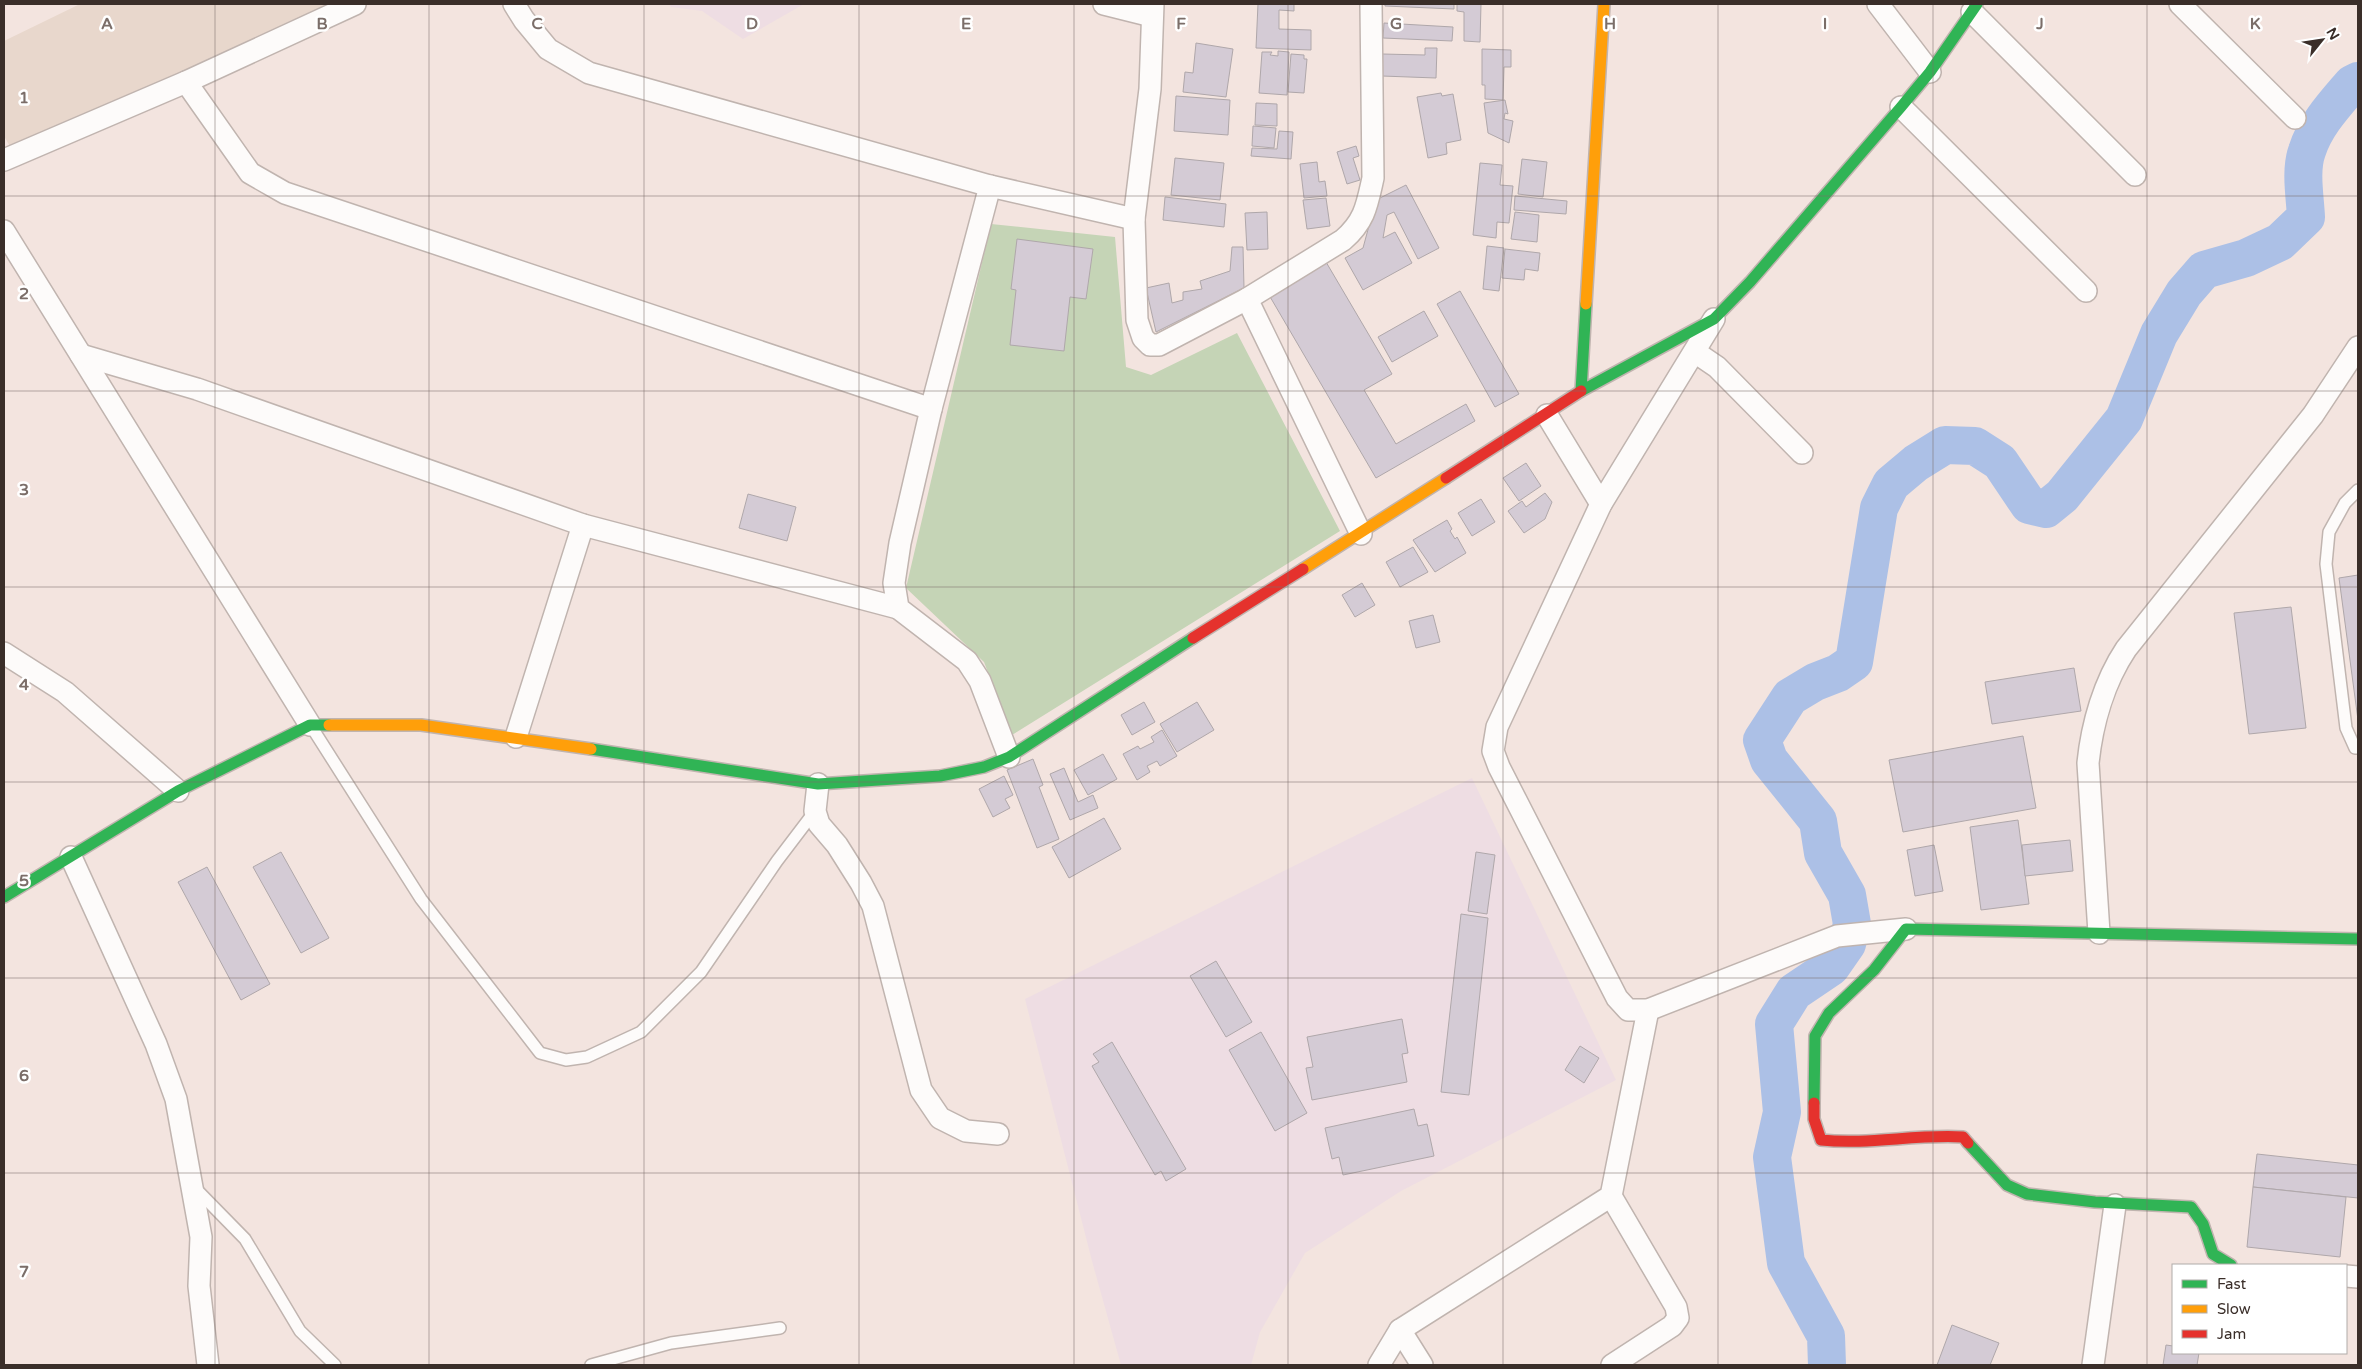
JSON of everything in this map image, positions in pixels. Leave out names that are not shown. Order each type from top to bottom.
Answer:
[{"type":"street","points":[[4,160],[186,82],[356,4]]},
{"type":"street","points":[[514,4],[524,20],[548,49],[589,73],[990,186],[1134,219]]},
{"type":"street","points":[[1104,4],[1153,10],[1150,89],[1134,219],[1137,320],[1143,338],[1150,345],[1159,345],[1247,299],[1343,240],[1357,228],[1368,204],[1373,178],[1371,4]]},
{"type":"street","points":[[1581,391],[1604,4]]},
{"type":"street","points":[[1878,4],[1930,72]]},
{"type":"street","points":[[2180,4],[2295,118]]},
{"type":"street","points":[[2135,175],[1975,8],[1930,72],[1901,107],[1750,282],[1714,319],[1602,504],[1497,727],[1492,750],[1616,998],[1628,1010],[1648,1010],[1837,936],[1879,931],[1906,929],[2358,938]]},
{"type":"street","points":[[186,82],[250,173],[285,193],[931,409]]},
{"type":"street","points":[[1901,107],[2086,291]]},
{"type":"street","points":[[898,608],[894,583],[900,543],[931,409],[990,186]]},
{"type":"street","points":[[4,231],[310,725]]},
{"type":"street","points":[[1247,299],[1361,534]]},
{"type":"street","points":[[4,897],[178,791],[310,725],[421,725],[516,737],[818,784],[940,776],[984,767],[1009,757],[1256,597],[1361,534],[1581,391],[1714,319]]},
{"type":"street","points":[[2099,933],[2088,763],[2090,739],[2114,667],[2126,649],[2313,415],[2358,347]]},
{"type":"street","points":[[1694,352],[1717,366],[1802,453]]},
{"type":"street","points":[[81,355],[197,389],[583,525],[898,608],[967,661],[980,681],[1009,757]]},
{"type":"street","points":[[1546,415],[1602,504]]},
{"type":"street","points":[[516,737],[583,525]]},
{"type":"street","points":[[4,653],[65,692],[178,791]]},
{"type":"street","points":[[818,784],[815,812],[819,824],[842,852],[873,906],[921,1090],[940,1118],[966,1131],[998,1134]]},
{"type":"street","points":[[71,857],[156,1044],[176,1099],[201,1237],[199,1286],[208,1365]]},
{"type":"street","points":[[1906,929],[1862,982],[1829,1013],[1815,1036],[1814,1119],[1821,1140],[1856,1142],[1948,1135],[1963,1137],[2007,1185],[2015,1190],[2032,1195],[2115,1206],[2191,1207],[2200,1215],[2204,1224],[2210,1251],[2219,1262],[2227,1264]]},
{"type":"street","points":[[1612,1365],[1672,1326],[1678,1318],[1676,1307],[1611,1196],[1648,1010]]},
{"type":"street","points":[[1379,1365],[1400,1330],[1611,1196]]},
{"type":"street","points":[[2093,1365],[2115,1206]]},
{"type":"street","points":[[1400,1330],[1422,1365]]},
{"type":"lane","points":[[2358,490],[2345,503],[2329,532],[2326,564],[2346,728],[2355,748],[2358,748]]},
{"type":"lane","points":[[310,725],[421,899],[540,1052],[566,1060],[587,1057],[640,1032],[701,972],[777,860],[815,812]]},
{"type":"lane","points":[[190,1183],[245,1239],[300,1331],[334,1365]]},
{"type":"lane","points":[[591,1365],[671,1343],[780,1328]]},
{"type":"shaded area","points":[[80,4],[336,4],[16,157],[4,136],[4,41]]},
{"type":"shaded area","points":[[669,4],[804,4],[743,39],[702,11],[671,7]]},
{"type":"shaded area","points":[[1472,778],[1616,1080],[1401,1191],[1305,1253],[1260,1332],[1251,1365],[1121,1365],[1092,1261],[1025,999]]},
{"type":"green space","points":[[991,224],[1115,237],[1126,367],[1151,375],[1237,333],[1340,531],[1012,735],[984,662],[906,588]]},
{"type":"building","points":[[1258,4],[1294,4],[1294,11],[1279,10],[1279,29],[1311,30],[1311,50],[1256,48]]},
{"type":"building","points":[[1385,4],[1454,4],[1454,9],[1385,6]]},
{"type":"building","points":[[1457,4],[1481,4],[1480,42],[1464,41],[1464,12],[1457,11]]},
{"type":"building","points":[[1384,23],[1453,27],[1452,41],[1383,38]]},
{"type":"building","points":[[1196,43],[1233,49],[1226,97],[1183,92],[1185,72],[1193,73]]},
{"type":"building","points":[[1425,48],[1437,48],[1436,78],[1382,76],[1382,54],[1425,55]]},
{"type":"building","points":[[1482,49],[1511,50],[1511,67],[1504,67],[1503,100],[1485,99],[1485,85],[1482,85]]},
{"type":"building","points":[[1278,51],[1289,52],[1287,95],[1259,93],[1262,52],[1272,52],[1270,55],[1278,56]]},
{"type":"building","points":[[1291,54],[1304,55],[1304,59],[1307,59],[1304,93],[1288,92]]},
{"type":"building","points":[[1441,93],[1442,96],[1453,94],[1461,140],[1446,143],[1447,154],[1428,158],[1417,97]]},
{"type":"building","points":[[1176,96],[1230,100],[1228,135],[1174,131]]},
{"type":"building","points":[[1505,100],[1508,114],[1505,113],[1504,119],[1513,121],[1509,143],[1488,133],[1484,103]]},
{"type":"building","points":[[1256,103],[1277,104],[1277,126],[1255,125]]},
{"type":"building","points":[[1253,126],[1276,128],[1274,148],[1252,146]]},
{"type":"building","points":[[1279,131],[1293,132],[1291,159],[1251,156],[1252,148],[1277,149]]},
{"type":"building","points":[[1356,146],[1359,156],[1353,158],[1360,180],[1347,184],[1337,152]]},
{"type":"building","points":[[1175,158],[1224,163],[1220,200],[1171,195]]},
{"type":"building","points":[[1522,159],[1547,162],[1543,197],[1518,194]]},
{"type":"building","points":[[1317,162],[1319,182],[1325,181],[1327,196],[1304,198],[1300,164]]},
{"type":"building","points":[[1480,163],[1502,165],[1500,185],[1513,186],[1509,223],[1497,222],[1496,238],[1473,235]]},
{"type":"building","points":[[1406,185],[1439,248],[1418,259],[1394,212],[1387,215],[1383,238],[1395,232],[1412,263],[1363,290],[1345,258],[1363,248],[1376,200]]},
{"type":"building","points":[[1515,196],[1567,201],[1566,214],[1514,210]]},
{"type":"building","points":[[1165,197],[1226,204],[1224,227],[1163,220]]},
{"type":"building","points":[[1326,198],[1330,226],[1307,229],[1303,200]]},
{"type":"building","points":[[1267,212],[1268,249],[1247,250],[1245,213]]},
{"type":"building","points":[[1515,212],[1539,215],[1537,242],[1511,239]]},
{"type":"building","points":[[1017,239],[1093,249],[1086,299],[1070,297],[1064,351],[1010,345],[1016,290],[1011,289]]},
{"type":"building","points":[[1487,246],[1504,248],[1499,291],[1483,289]]},
{"type":"building","points":[[1232,247],[1243,247],[1244,288],[1156,332],[1146,288],[1169,283],[1172,303],[1183,300],[1183,292],[1202,289],[1200,281],[1230,271]]},
{"type":"building","points":[[1505,249],[1540,253],[1538,271],[1525,269],[1524,280],[1502,278]]},
{"type":"building","points":[[1326,262],[1392,374],[1364,390],[1396,444],[1466,404],[1475,421],[1376,478],[1269,295]]},
{"type":"building","points":[[1460,291],[1519,394],[1495,407],[1437,304]]},
{"type":"building","points":[[1424,311],[1438,336],[1392,362],[1378,337]]},
{"type":"building","points":[[1526,463],[1541,486],[1519,501],[1503,478]]},
{"type":"building","points":[[1545,493],[1552,502],[1545,519],[1524,533],[1508,511],[1522,501],[1526,507]]},
{"type":"building","points":[[748,494],[796,507],[787,541],[739,528]]},
{"type":"building","points":[[1481,499],[1495,522],[1472,536],[1458,513]]},
{"type":"building","points":[[1447,520],[1452,529],[1450,531],[1455,539],[1457,537],[1466,553],[1435,572],[1413,540]]},
{"type":"building","points":[[1413,547],[1428,572],[1400,587],[1386,562]]},
{"type":"building","points":[[2358,575],[2358,720],[2339,578]]},
{"type":"building","points":[[1362,583],[1375,605],[1355,617],[1342,595]]},
{"type":"building","points":[[2291,607],[2306,728],[2249,734],[2234,613]]},
{"type":"building","points":[[1433,615],[1440,642],[1416,648],[1409,621]]},
{"type":"building","points":[[2074,668],[2081,711],[1992,724],[1985,682]]},
{"type":"building","points":[[1144,702],[1155,722],[1132,735],[1121,715]]},
{"type":"building","points":[[1197,702],[1214,730],[1177,752],[1160,724]]},
{"type":"building","points":[[1162,730],[1177,756],[1160,766],[1157,761],[1147,766],[1150,772],[1137,780],[1123,754],[1138,746],[1140,749],[1154,742],[1151,737]]},
{"type":"building","points":[[2023,736],[2036,808],[1903,832],[1889,760]]},
{"type":"building","points":[[1103,754],[1117,779],[1088,795],[1074,770]]},
{"type":"building","points":[[1033,759],[1043,785],[1039,787],[1059,839],[1037,848],[1007,770]]},
{"type":"building","points":[[1064,768],[1078,802],[1093,795],[1098,808],[1070,820],[1050,774]]},
{"type":"building","points":[[1004,776],[1013,795],[1005,799],[1010,808],[993,817],[979,789]]},
{"type":"building","points":[[1104,818],[1121,849],[1069,878],[1052,847]]},
{"type":"building","points":[[2018,820],[2029,904],[1981,910],[1970,827]]},
{"type":"building","points":[[2070,840],[2073,871],[2025,876],[2022,845]]},
{"type":"building","points":[[1934,845],[1943,891],[1915,896],[1907,850]]},
{"type":"building","points":[[281,852],[329,938],[301,953],[253,867]]},
{"type":"building","points":[[1476,852],[1495,855],[1487,914],[1468,911]]},
{"type":"building","points":[[207,867],[270,984],[241,1000],[178,882]]},
{"type":"building","points":[[1461,914],[1488,918],[1469,1095],[1441,1092]]},
{"type":"building","points":[[1216,961],[1252,1022],[1226,1037],[1190,976]]},
{"type":"building","points":[[1402,1019],[1408,1053],[1402,1054],[1407,1082],[1312,1100],[1306,1068],[1313,1067],[1307,1037]]},
{"type":"building","points":[[1261,1032],[1307,1113],[1275,1131],[1229,1050]]},
{"type":"building","points":[[1112,1042],[1186,1169],[1166,1181],[1161,1171],[1155,1175],[1092,1066],[1099,1062],[1093,1054]]},
{"type":"building","points":[[1580,1046],[1599,1058],[1584,1083],[1565,1070]]},
{"type":"building","points":[[1414,1109],[1418,1126],[1427,1124],[1434,1156],[1343,1175],[1339,1157],[1332,1159],[1325,1128]]},
{"type":"building","points":[[2257,1154],[2358,1165],[2358,1198],[2253,1187]]},
{"type":"building","points":[[2253,1187],[2346,1197],[2340,1257],[2247,1247]]},
{"type":"building","points":[[1952,1325],[1999,1343],[1990,1365],[1937,1365]]},
{"type":"building","points":[[2166,1345],[2172,1346],[2172,1354],[2199,1354],[2197,1365],[2163,1365]]},
{"type":"waterway","points":[[1827,1365],[1826,1336],[1786,1263],[1772,1157],[1782,1112],[1774,1024],[1794,992],[1831,967],[1847,944],[1852,924],[1847,895],[1823,853],[1818,821],[1769,760],[1762,740],[1790,697],[1815,682],[1838,673],[1854,662],[1879,508],[1891,484],[1916,463],[1945,445],[1975,446],[2000,462],[2029,505],[2046,509],[2062,496],[2124,419],[2159,334],[2184,293],[2204,270],[2246,258],[2280,242],[2306,217],[2304,167],[2311,141],[2332,107],[2352,84],[2358,81]]},
{"type":"traffic: fast","points":[[1586,304],[1581,391],[1714,319],[1750,282],[1901,107],[1930,72],[1977,4]]},
{"type":"traffic: fast","points":[[591,749],[818,784],[940,776],[984,767],[1009,757],[1193,638]]},
{"type":"traffic: fast","points":[[4,897],[178,791],[310,725],[329,725]]},
{"type":"traffic: fast","points":[[1814,1103],[1815,1036],[1829,1013],[1874,970],[1906,929],[2358,939]]},
{"type":"traffic: fast","points":[[1968,1143],[2007,1185],[2027,1194],[2095,1202],[2191,1207],[2203,1224],[2213,1254],[2229,1264]]},
{"type":"traffic: slow","points":[[1586,304],[1604,4]]},
{"type":"traffic: slow","points":[[1303,569],[1446,478]]},
{"type":"traffic: slow","points":[[329,725],[421,725],[591,749]]},
{"type":"traffic: jam","points":[[1446,478],[1581,391]]},
{"type":"traffic: jam","points":[[1193,638],[1303,569]]},
{"type":"traffic: jam","points":[[1814,1103],[1814,1119],[1821,1140],[1857,1141],[1945,1136],[1963,1137],[1968,1143]]}]
